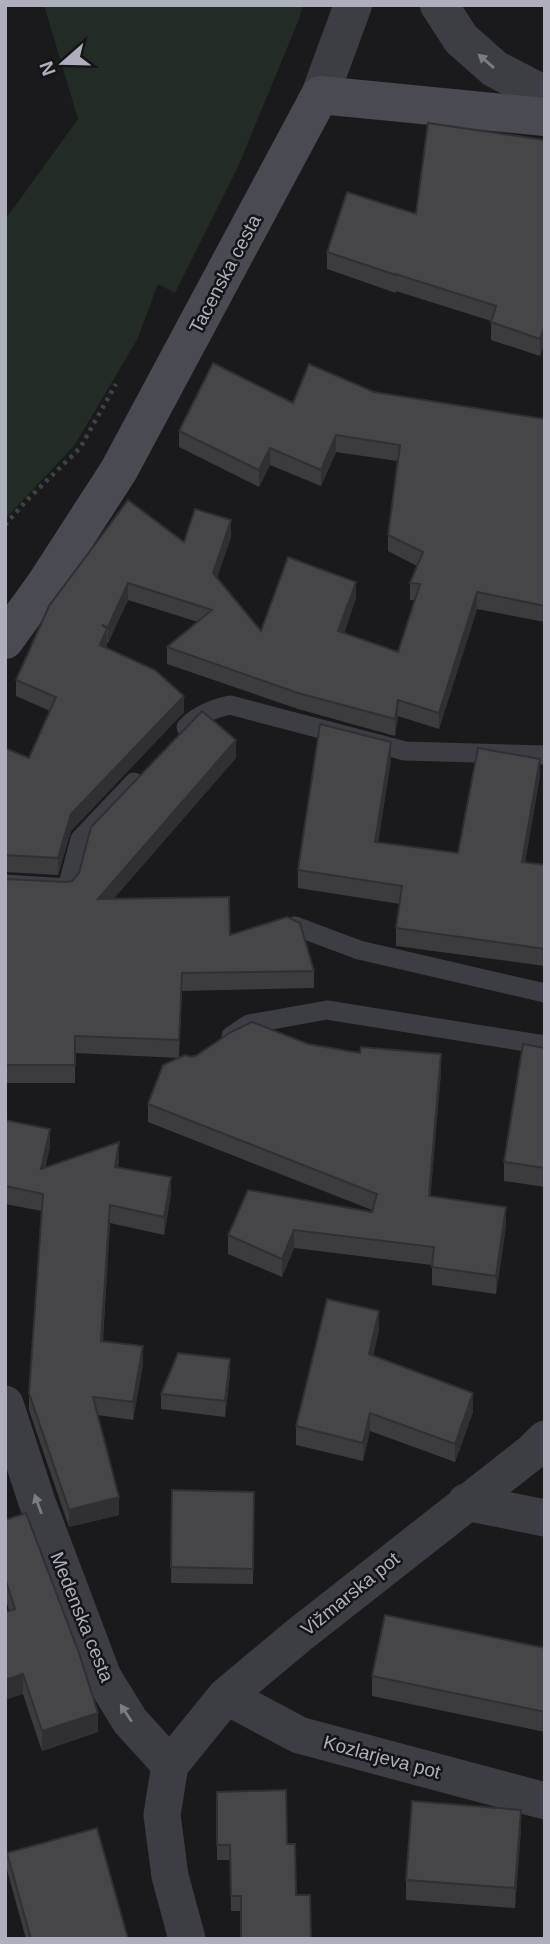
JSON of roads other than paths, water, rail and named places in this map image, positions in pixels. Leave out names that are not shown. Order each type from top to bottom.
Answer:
[{"type":"main road","points":[[320,95],[545,117]]},
{"type":"main road","name":"Tacenska cesta","points":[[5,640],[46,583],[119,470],[320,95]]},
{"type":"street","points":[[320,95],[353,5]]},
{"type":"street","points":[[439,5],[461,39],[495,69],[545,95]]},
{"type":"street","name":"Medenska cesta","points":[[5,1404],[37,1502],[103,1677],[130,1721],[170,1765]]},
{"type":"street","name":"Vižmarska pot","points":[[170,1765],[226,1696],[299,1635],[532,1452],[545,1438]]},
{"type":"street","points":[[466,1502],[545,1518]]},
{"type":"street","name":"Kozlarjeva pot","points":[[226,1696],[299,1735],[545,1801]]},
{"type":"street","points":[[170,1765],[162,1815],[170,1876],[187,1939]]},
{"type":"lane","points":[[176,738],[195,718],[230,705],[405,751],[545,755]]},
{"type":"lane","points":[[5,884],[67,888],[80,839],[147,768]]},
{"type":"lane","points":[[295,926],[359,950],[545,993]]},
{"type":"lane","points":[[220,1043],[249,1024],[327,1010],[545,1045]]}]
